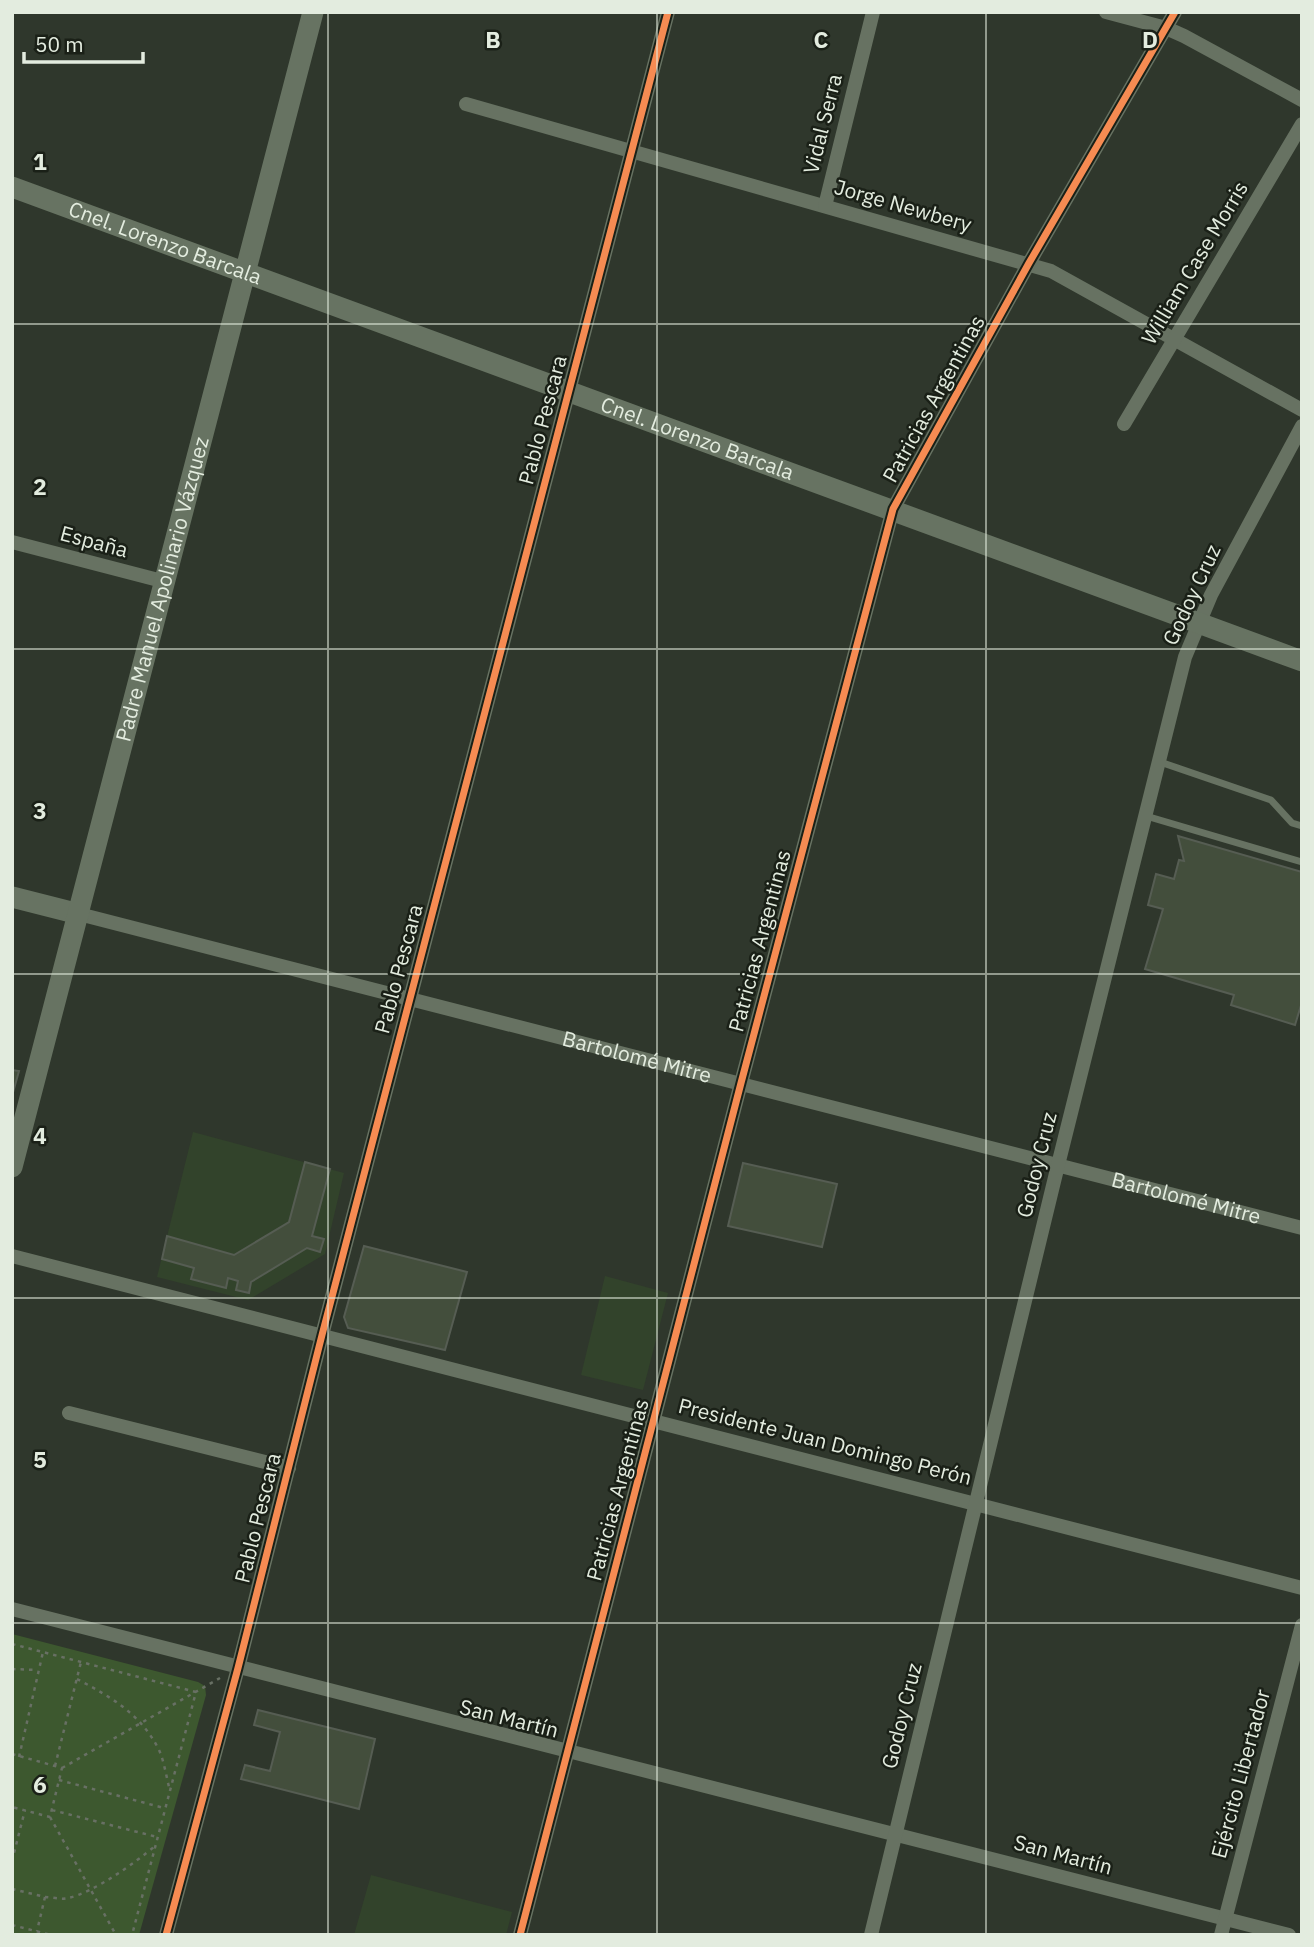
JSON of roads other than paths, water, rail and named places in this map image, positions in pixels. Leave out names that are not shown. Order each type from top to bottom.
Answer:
[{"type":"street","name":"Padre Manuel Apolinario Vázquez","points":[[12,1167],[313,12]]},
{"type":"street","name":"Pablo Pescara","points":[[166,1935],[238,1668],[322,1335],[668,12]]},
{"type":"street","name":"Vidal Serra","points":[[825,206],[873,12]]},
{"type":"street","points":[[1106,12],[1166,28],[1184,36],[1302,100]]},
{"type":"street","name":"Patricias Argentinas","points":[[520,1935],[893,509],[1029,263],[1175,12]]},
{"type":"street","name":"Jorge Newbery","points":[[466,104],[1051,271],[1302,410]]},
{"type":"street","name":"William Case Morris","points":[[1124,425],[1302,124]]},
{"type":"street","name":"Cnel. Lorenzo Barcala","points":[[12,187],[1302,661]]},
{"type":"street","name":"Godoy Cruz","points":[[871,1935],[1058,1165],[1185,657],[1198,622],[1302,426]]},
{"type":"street","name":"España","points":[[12,542],[166,582]]},
{"type":"street","name":"Bartolomé Mitre","points":[[12,897],[1302,1228]]},
{"type":"street","name":"Presidente Juan Domingo Perón","points":[[12,1256],[1302,1588]]},
{"type":"street","points":[[69,1413],[289,1468]]},
{"type":"street","name":"San Martín","points":[[12,1609],[1289,1935]]},
{"type":"street","name":"Ejército Libertador","points":[[1221,1935],[1302,1625]]},
{"type":"lane","points":[[1160,762],[1271,800],[1292,823],[1302,826]]},
{"type":"lane","points":[[1146,816],[1302,862]]}]
